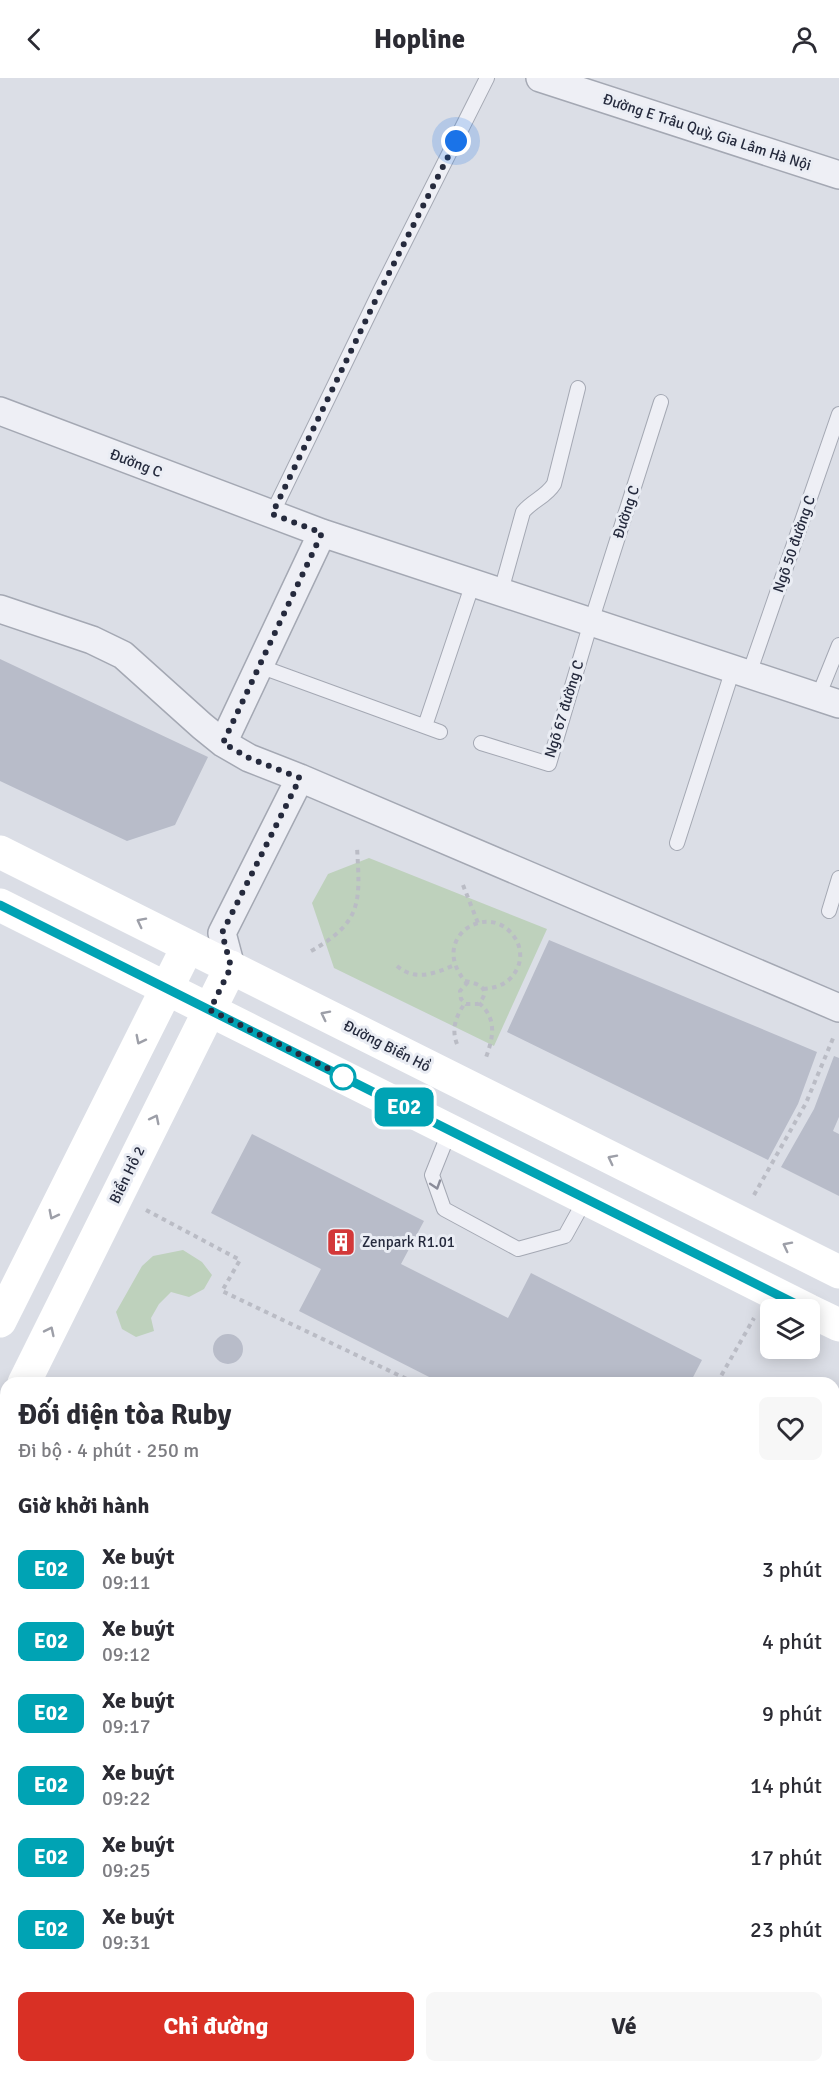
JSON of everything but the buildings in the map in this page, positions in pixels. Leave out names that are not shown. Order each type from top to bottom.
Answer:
[{"type":"street","name":"Đường E Trâu Quỳ, Gia Lâm Hà Nội","points":[[540,78],[839,175]]},
{"type":"street","name":"Đường C","points":[[0,411],[322,533],[828,701]]},
{"type":"street","points":[[223,743],[322,533]]},
{"type":"street","points":[[0,609],[92,640],[123,655],[202,726],[223,743],[249,758],[300,778],[837,1021]]},
{"type":"street","points":[[231,967],[222,933],[300,778]]},
{"type":"street","name":"Đường Biển Hồ","points":[[0,852],[839,1272]]},
{"type":"street","points":[[0,905],[787,1299]]},
{"type":"street","points":[[0,1321],[188,946],[222,933]]},
{"type":"street","name":"Biển Hồ 2","points":[[27,1377],[231,967]]},
{"type":"street","points":[[820,1316],[839,1325]]},
{"type":"lane","points":[[272,514],[487,78]]},
{"type":"lane","points":[[501,591],[523,512],[532,502],[547,495],[554,484],[578,388]]},
{"type":"lane","name":"Đường C","points":[[591,622],[661,402]]},
{"type":"lane","name":"Ngõ 50 đường C","points":[[741,671],[839,414]]},
{"type":"lane","points":[[425,726],[473,583]]},
{"type":"lane","name":"Ngõ 67 đường C","points":[[481,743],[549,764],[591,622]]},
{"type":"lane","points":[[828,701],[839,645]]},
{"type":"lane","points":[[259,666],[440,732]]},
{"type":"lane","points":[[677,843],[741,671]]},
{"type":"lane","points":[[829,911],[839,878]]},
{"type":"lane","points":[[450,1130],[432,1175],[444,1209],[518,1249],[565,1236],[585,1198]]},
{"type":"path","points":[[311,951],[342,931],[354,914],[358,896],[357,847]]},
{"type":"path","points":[[463,885],[478,923]]},
{"type":"path","points":[[494,922],[504,926],[518,943],[519,965],[514,975],[496,987],[483,989],[476,983],[465,981],[455,965],[453,951],[456,940],[463,931],[478,923],[494,922]]},
{"type":"path","points":[[397,966],[411,975],[424,976],[455,965]]},
{"type":"path","points":[[468,982],[460,991],[461,999],[465,1003],[474,1006],[479,1003],[483,999],[483,989]]},
{"type":"path","points":[[458,1048],[454,1029],[456,1019],[465,1003]]},
{"type":"path","points":[[479,1003],[489,1014],[492,1023],[493,1035],[484,1061]]},
{"type":"path","points":[[753,1196],[806,1103],[837,1021]]},
{"type":"path","points":[[146,1210],[240,1260],[222,1291],[402,1377]]},
{"type":"path","points":[[720,1377],[755,1316]]},
{"type":"green space","points":[[369,858],[547,929],[494,1046],[334,968],[312,903],[328,874]]},
{"type":"green space","points":[[183,1250],[202,1262],[212,1275],[204,1289],[189,1297],[171,1292],[159,1304],[151,1318],[154,1331],[136,1337],[122,1329],[116,1312],[142,1266],[153,1256]]},
{"type":"bus line","name":"E02","points":[[0,905],[786,1299]]},
{"type":"place","name":"Zenpark R1.01","points":[[341,1242]]},
{"type":"route","points":[[343,1077],[345,1077],[210,1010],[231,967],[222,933],[300,778],[249,758],[223,743],[322,533],[272,514],[456,141]]}]
